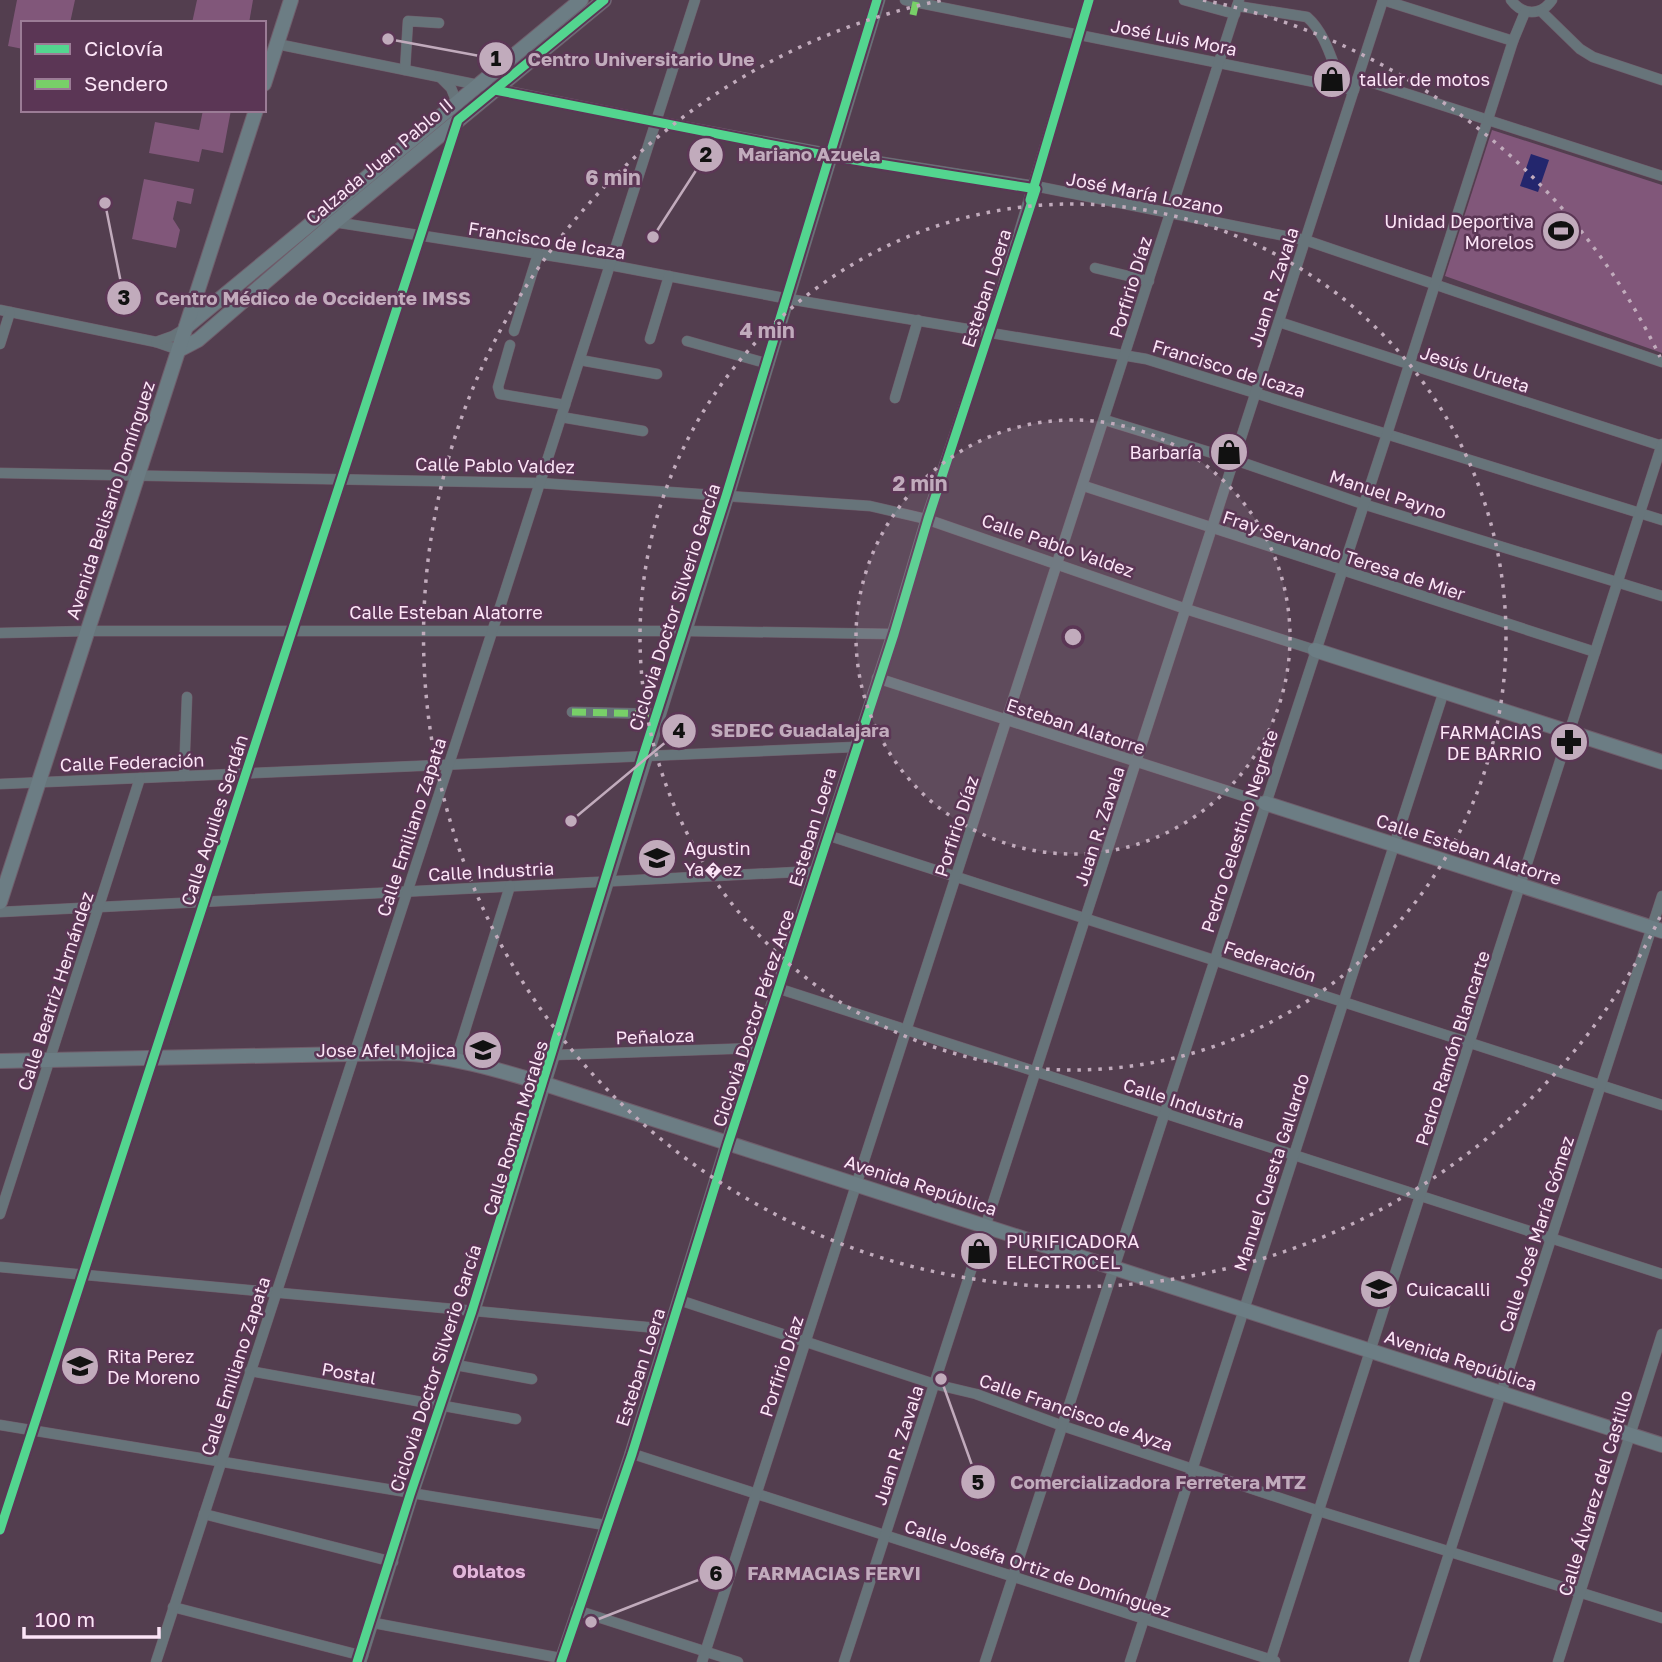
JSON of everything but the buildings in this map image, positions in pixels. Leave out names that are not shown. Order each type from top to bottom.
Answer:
[{"type":"street","points":[[266,78],[291,0]]},
{"type":"street","name":"Calzada Juan Pablo II","points":[[186,328],[580,0]]},
{"type":"street","name":"Calzada Juan Pablo II","points":[[179,351],[198,340],[335,222],[604,0]]},
{"type":"street","name":"Calle Emiliano Zapata","points":[[156,1662],[695,0]]},
{"type":"street","name":"Calle Román Morales","points":[[362,1659],[413,1495],[475,1311],[729,496],[880,0]]},
{"type":"street","name":"José Luis Mora","points":[[905,0],[1354,90]]},
{"type":"street","name":"Esteban Loera","points":[[560,1660],[679,1300],[726,1143],[892,634],[926,519],[989,332],[1089,0]]},
{"type":"street","points":[[1184,0],[1307,17],[1323,38],[1336,70]]},
{"type":"street","points":[[1383,0],[1513,40]]},
{"type":"street","name":"Juan R. Zavala","points":[[844,1662],[1383,0]]},
{"type":"street","points":[[1511,0],[1517,8],[1525,12],[1541,11],[1552,0]]},
{"type":"street","points":[[913,15],[916,2]]},
{"type":"street","name":"Porfirio Díaz","points":[[704,1657],[1237,7]]},
{"type":"street","points":[[1541,11],[1592,57],[1662,80]]},
{"type":"street","name":"Pedro Celestino Negrete","points":[[985,1662],[1436,284],[1513,40],[1525,12]]},
{"type":"street","points":[[405,70],[408,21],[439,23]]},
{"type":"street","name":"José María Lozano","points":[[277,44],[655,121],[832,154],[1035,186],[1305,240],[1662,362]]},
{"type":"street","name":"Calle Aquiles Serdán","points":[[0,1530],[458,120],[457,103],[451,88],[440,77]]},
{"type":"street","points":[[1358,78],[1662,176]]},
{"type":"street","name":"Avenida Belisario Domínguez","points":[[0,902],[255,112]]},
{"type":"street","name":"Francisco de Icaza","points":[[321,216],[335,222],[610,265],[789,299],[1168,364],[1662,520]]},
{"type":"street","points":[[514,331],[538,254]]},
{"type":"street","points":[[1095,268],[1149,281]]},
{"type":"street","points":[[650,339],[669,276]]},
{"type":"street","points":[[0,344],[5,311],[156,342],[179,351]]},
{"type":"street","points":[[895,398],[918,320]]},
{"type":"street","name":"Jesús Urueta","points":[[1279,322],[1662,445]]},
{"type":"street","points":[[156,342],[186,328]]},
{"type":"street","points":[[687,341],[769,364]]},
{"type":"street","points":[[510,345],[498,387],[500,394],[565,405]]},
{"type":"street","points":[[580,360],[657,374]]},
{"type":"street","points":[[561,417],[643,431]]},
{"type":"street","name":"Manuel Payno","points":[[1105,420],[1363,504],[1662,596]]},
{"type":"street","name":"Pedro Ramón Blancarte","points":[[1273,1661],[1662,445]]},
{"type":"street","name":"Calle Pablo Valdez","points":[[0,473],[540,483],[870,506],[926,519],[1186,609],[1662,762]]},
{"type":"street","name":"Fray Servando Teresa de Mier","points":[[1084,486],[1595,652]]},
{"type":"street","name":"Calle Esteban Alatorre","points":[[0,633],[686,631],[892,634]]},
{"type":"street","name":"Esteban Alatorre","points":[[877,678],[1265,803]]},
{"type":"street","name":"Manuel Cuesta Gallardo","points":[[1130,1662],[1444,691]]},
{"type":"street","points":[[184,776],[187,697]]},
{"type":"street","points":[[572,712],[660,714]]},
{"type":"street","name":"Calle Federación","points":[[0,784],[854,747]]},
{"type":"street","name":"Calle Beatriz Hernández","points":[[0,1214],[140,778]]},
{"type":"street","name":"Calle Esteban Alatorre","points":[[1265,803],[1657,930]]},
{"type":"street","name":"Federación","points":[[827,835],[1662,1105]]},
{"type":"street","name":"Calle Industria","points":[[0,912],[816,871]]},
{"type":"street","points":[[456,1059],[510,886]]},
{"type":"street","name":"Calle José María Gómez","points":[[1413,1662],[1600,1085],[1657,930],[1662,896]]},
{"type":"street","name":"Calle Industria","points":[[777,988],[1662,1273]]},
{"type":"street","name":"Peñaloza","points":[[554,1055],[757,1048]]},
{"type":"street","name":"Avenida República","points":[[0,1061],[354,1054],[418,1054],[456,1059],[545,1084],[1662,1445]]},
{"type":"street","points":[[0,1267],[668,1329]]},
{"type":"street","name":"Calle Francisco de Ayza","points":[[679,1300],[934,1384],[976,1394],[1063,1426],[1319,1511],[1662,1618]]},
{"type":"street","name":"Calle Álvarez del Castillo","points":[[1558,1662],[1662,1334]]},
{"type":"street","points":[[456,1365],[532,1379]]},
{"type":"street","name":"Postal","points":[[250,1371],[516,1419]]},
{"type":"street","points":[[0,1425],[605,1525]]},
{"type":"street","name":"Calle Joséfa Ortiz de Domínguez","points":[[629,1454],[1273,1661]]},
{"type":"street","points":[[204,1514],[393,1562]]},
{"type":"street","points":[[173,1607],[362,1659]]},
{"type":"street","points":[[576,1610],[704,1657],[738,1662]]},
{"type":"street","points":[[374,1623],[560,1660]]},
{"type":"shaded area","points":[[17,0],[75,0],[70,21],[21,21],[21,49],[8,46]]},
{"type":"shaded area","points":[[197,0],[253,0],[249,21],[192,21]]},
{"type":"shaded area","points":[[203,112],[231,112],[223,153],[202,149],[199,162],[149,153],[155,122],[199,130]]},
{"type":"shaded area","name":"Unidad Deportiva Morelos","points":[[1492,130],[1662,185],[1662,353],[1445,276]]},
{"type":"shaded area","points":[[1531,154],[1549,160],[1538,192],[1520,186]]},
{"type":"shaded area","points":[[144,179],[194,189],[191,204],[177,201],[173,219],[180,230],[176,248],[132,239]]},
{"type":"marked path","points":[[913,15],[916,2]]},
{"type":"marked path","points":[[572,712],[660,714]]},
{"type":"cycle path","points":[[0,1530],[458,120],[604,0]]},
{"type":"cycle path","name":"Ciclovia Doctor Silverio García","points":[[357,1662],[472,1311],[726,496],[877,0]]},
{"type":"cycle path","points":[[1030,200],[1089,0]]},
{"type":"cycle path","name":"Ciclovia Doctor Pérez Arce","points":[[495,90],[829,156],[1036,189],[728,1144],[632,1454],[561,1662]]},
{"type":"place","name":"Centro Universitario Une","points":[[388,39]]},
{"type":"place","name":"taller de motos","points":[[1332,79]]},
{"type":"place","name":"Centro Médico de Occidente IMSS","points":[[105,203]]},
{"type":"place","name":"Unidad Deportiva Morelos","points":[[1561,231]]},
{"type":"place","name":"Mariano Azuela","points":[[653,237]]},
{"type":"place","name":"Barbaría","points":[[1229,452]]},
{"type":"place","name":"FARMACIAS DE BARRIO","points":[[1569,742]]},
{"type":"place","name":"SEDEC Guadalajara","points":[[571,821]]},
{"type":"place","name":"Agustin Ya�ez","points":[[657,858]]},
{"type":"place","name":"Jose Afel Mojica","points":[[483,1050]]},
{"type":"place","name":"PURIFICADORA ELECTROCEL","points":[[979,1251]]},
{"type":"place","name":"Cuicacalli","points":[[1379,1289]]},
{"type":"place","name":"Rita Perez De Moreno","points":[[80,1366]]},
{"type":"place","name":"Comercializadora Ferretera MTZ","points":[[941,1379]]},
{"type":"place","name":"FARMACIAS FERVI","points":[[591,1622]]},
{"type":"district","name":"Oblatos","points":[[489,1570]]}]
